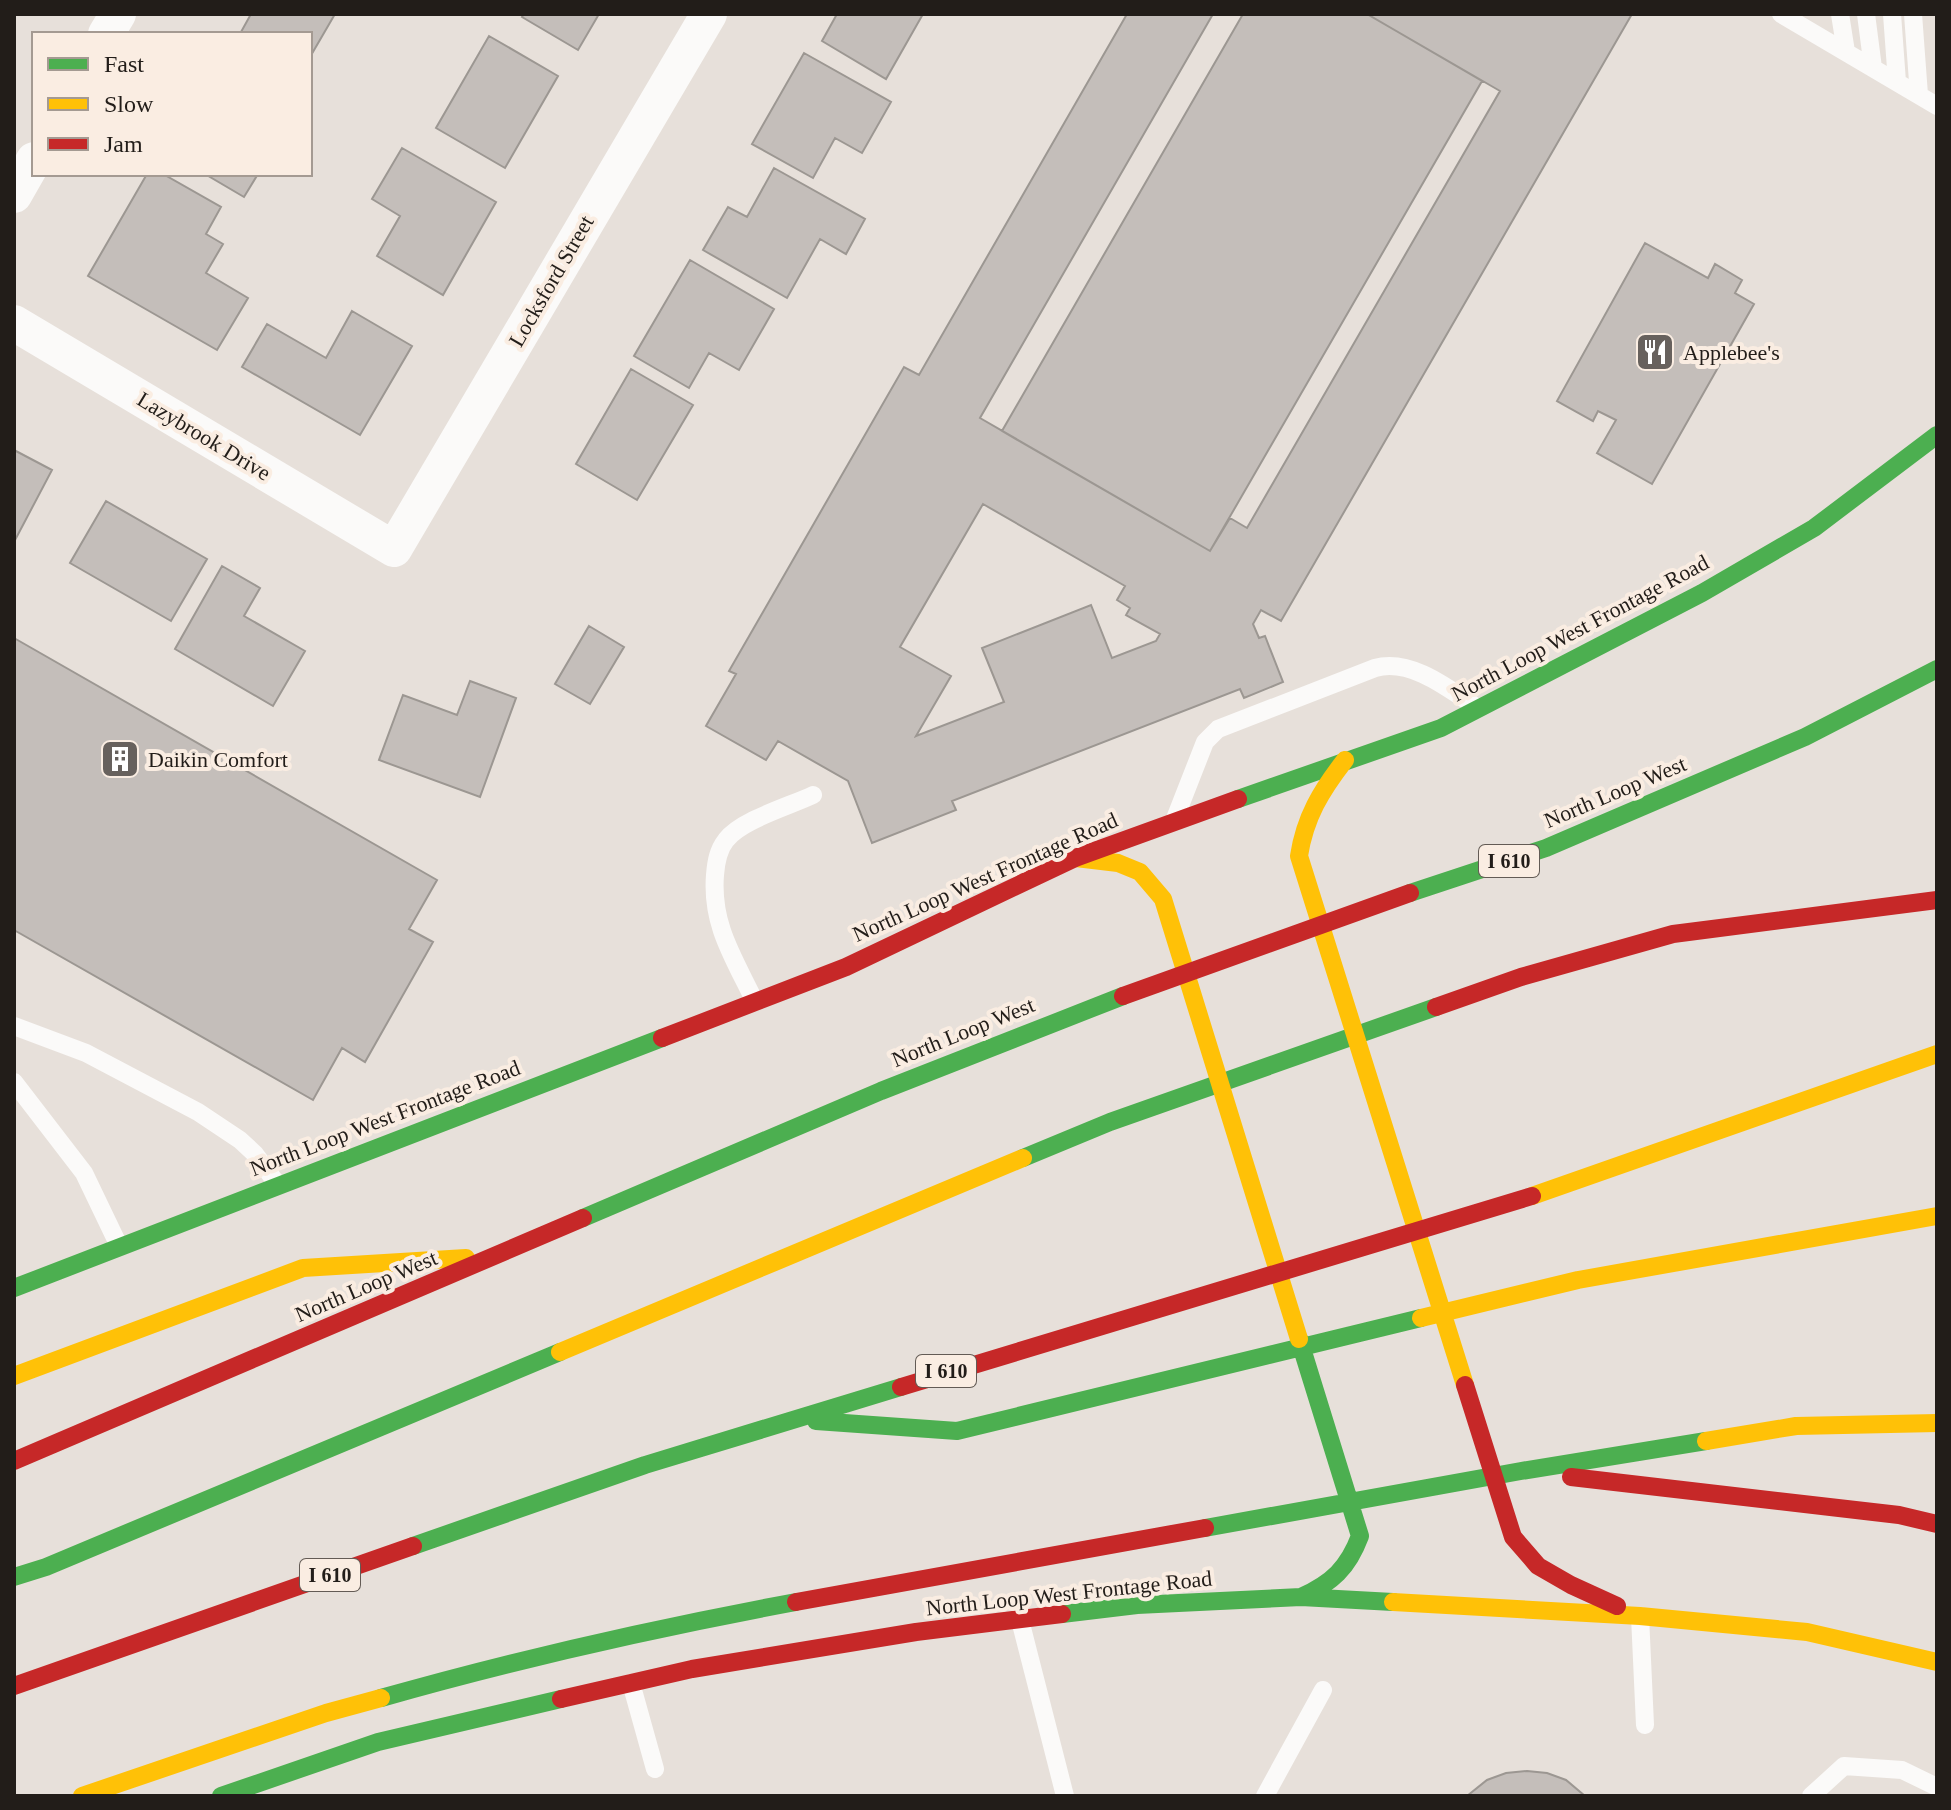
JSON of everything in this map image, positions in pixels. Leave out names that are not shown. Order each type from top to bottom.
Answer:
[{"type":"main road","name":"North Loop West Frontage Road","points":[[14,1288],[846,967],[1075,858],[1441,728],[1702,593],[1814,528],[1937,435]]},
{"type":"main road","name":"North Loop West","points":[[14,1461],[881,1091],[1066,1016],[1378,904],[1546,848],[1805,737],[1937,669]]},
{"type":"main road","points":[[1345,760],[1314,800],[1303,827],[1299,856],[1513,1537],[1538,1566],[1571,1585],[1640,1616]]},
{"type":"main road","points":[[1075,858],[1118,863],[1140,872],[1163,899],[1360,1536],[1351,1563],[1330,1584],[1301,1597]]},
{"type":"main road","points":[[14,1577],[60,1561],[1110,1122],[1521,977],[1673,934],[1937,900]]},
{"type":"main road","name":"I 610","points":[[14,1686],[645,1465],[1563,1186],[1937,1054]]},
{"type":"main road","points":[[790,1419],[957,1431],[1578,1280],[1937,1216]]},
{"type":"main road","points":[[14,1376],[303,1268],[500,1256]]},
{"type":"main road","points":[[82,1796],[326,1713],[498,1665],[715,1617],[1521,1471],[1796,1426],[1937,1423]]},
{"type":"main road","points":[[1521,1471],[1883,1513],[1937,1524]]},
{"type":"main road","name":"North Loop West Frontage Road","points":[[221,1796],[378,1742],[692,1669],[901,1635],[1137,1605],[1301,1597],[1640,1616],[1807,1632],[1937,1662]]},
{"type":"street","points":[[107,32],[118,14]]},
{"type":"street","name":"Locksford Street","points":[[394,549],[709,14]]},
{"type":"street","points":[[14,195],[32,164]]},
{"type":"street","name":"Lazybrook Drive","points":[[14,323],[394,549]]},
{"type":"lane","points":[[1781,14],[1937,106]]},
{"type":"lane","points":[[1815,14],[1818,36]]},
{"type":"lane","points":[[1840,14],[1846,52]]},
{"type":"lane","points":[[1866,14],[1873,68]]},
{"type":"lane","points":[[1892,14],[1897,82]]},
{"type":"lane","points":[[1913,14],[1919,95]]},
{"type":"lane","points":[[1174,822],[1205,742],[1218,729],[1375,668],[1389,664],[1409,669],[1443,685],[1479,708]]},
{"type":"lane","points":[[755,1002],[718,924],[714,893],[717,857],[726,839],[740,828],[813,795]]},
{"type":"lane","points":[[14,1026],[86,1053],[198,1112],[240,1140],[255,1154],[278,1185]]},
{"type":"lane","points":[[14,1082],[84,1173],[119,1246]]},
{"type":"lane","points":[[1640,1616],[1645,1725]]},
{"type":"lane","points":[[1020,1620],[1065,1796]]},
{"type":"lane","points":[[631,1683],[655,1769]]},
{"type":"lane","points":[[1265,1796],[1323,1690]]},
{"type":"lane","points":[[1811,1796],[1844,1766],[1902,1770],[1937,1787]]},
{"type":"building","points":[[251,14],[335,14],[312,54],[312,32],[241,32]]},
{"type":"building","points":[[524,14],[599,14],[578,50],[522,17]]},
{"type":"building","points":[[837,14],[923,14],[886,79],[822,41]]},
{"type":"building","points":[[1127,14],[1213,14],[980,418],[1210,551],[1230,518],[1247,528],[1500,91],[1367,14],[1632,14],[1281,621],[1261,610],[1253,624],[1259,638],[1265,636],[1283,682],[1244,698],[1240,689],[952,801],[956,810],[872,843],[848,781],[778,741],[766,760],[706,726],[736,674],[729,671],[904,367],[919,375]],"holes":[[[983,504],[1125,586],[1117,600],[1130,608],[1126,615],[1160,634],[1156,641],[1112,658],[1091,605],[982,648],[1004,702],[916,736],[951,676],[900,647]]]},
{"type":"building","points":[[1243,14],[1367,14],[1482,81],[1210,551],[1002,431]]},
{"type":"building","points":[[489,36],[558,76],[505,168],[436,128]]},
{"type":"building","points":[[804,53],[891,102],[862,153],[835,138],[813,178],[752,144]]},
{"type":"building","points":[[402,148],[496,202],[443,295],[377,256],[400,216],[372,199]]},
{"type":"building","points":[[774,168],[865,219],[846,254],[820,239],[787,298],[703,250],[728,207],[747,217]]},
{"type":"building","points":[[146,176],[167,176],[221,207],[206,234],[223,244],[206,273],[248,298],[217,350],[88,276]]},
{"type":"building","points":[[208,176],[257,176],[244,197]]},
{"type":"building","name":"Applebee's","points":[[1645,243],[1708,278],[1715,264],[1742,280],[1735,293],[1754,304],[1652,484],[1597,453],[1616,420],[1598,411],[1593,421],[1557,401]]},
{"type":"building","points":[[690,260],[774,309],[739,370],[709,353],[689,388],[634,356]]},
{"type":"building","points":[[352,311],[412,346],[360,435],[242,367],[267,324],[326,358]]},
{"type":"building","points":[[631,369],[693,405],[637,500],[576,464]]},
{"type":"building","points":[[14,450],[52,470],[14,542]]},
{"type":"building","points":[[106,501],[207,559],[171,621],[70,563]]},
{"type":"building","points":[[222,566],[260,588],[244,616],[305,651],[273,706],[175,649]]},
{"type":"building","points":[[589,626],[624,647],[590,704],[555,684]]},
{"type":"building","name":"Daikin Comfort","points":[[14,638],[437,880],[409,929],[433,942],[365,1062],[342,1048],[313,1100],[14,930]]},
{"type":"building","points":[[470,681],[516,698],[480,797],[379,760],[403,695],[457,715]]},
{"type":"building","points":[[1506,1773],[1547,1773],[1566,1780],[1585,1796],[1467,1796],[1487,1780]]},
{"type":"traffic: fast","points":[[1238,799],[1441,728],[1702,593],[1814,528],[1937,435]]},
{"type":"traffic: fast","points":[[1410,893],[1546,848],[1805,737],[1937,669]]},
{"type":"traffic: fast","points":[[583,1218],[881,1091],[1123,996]]},
{"type":"traffic: fast","points":[[1023,1158],[1110,1122],[1436,1007]]},
{"type":"traffic: fast","points":[[14,1288],[662,1038]]},
{"type":"traffic: fast","points":[[816,1421],[957,1431],[1421,1318]]},
{"type":"traffic: fast","points":[[1299,1339],[1360,1536],[1338,1573],[1301,1597]]},
{"type":"traffic: fast","points":[[14,1577],[46,1567],[560,1352]]},
{"type":"traffic: fast","points":[[413,1546],[645,1465],[901,1387]]},
{"type":"traffic: fast","points":[[1205,1528],[1706,1441]]},
{"type":"traffic: fast","points":[[1062,1614],[1137,1605],[1301,1597],[1393,1602]]},
{"type":"traffic: fast","points":[[381,1698],[587,1645],[796,1602]]},
{"type":"traffic: fast","points":[[221,1796],[378,1742],[561,1699]]},
{"type":"traffic: slow","points":[[1345,760],[1315,805],[1299,856],[1465,1385]]},
{"type":"traffic: slow","points":[[1076,858],[1118,863],[1140,872],[1163,899],[1299,1339]]},
{"type":"traffic: slow","points":[[1532,1196],[1937,1054]]},
{"type":"traffic: slow","points":[[560,1352],[1023,1158]]},
{"type":"traffic: slow","points":[[1421,1318],[1578,1280],[1937,1216]]},
{"type":"traffic: slow","points":[[14,1376],[303,1268],[466,1258]]},
{"type":"traffic: slow","points":[[1706,1441],[1796,1426],[1937,1423]]},
{"type":"traffic: slow","points":[[1393,1602],[1640,1616],[1807,1632],[1937,1662]]},
{"type":"traffic: slow","points":[[82,1796],[326,1713],[381,1698]]},
{"type":"traffic: jam","points":[[662,1038],[846,967],[1075,858],[1238,799]]},
{"type":"traffic: jam","points":[[1123,996],[1410,893]]},
{"type":"traffic: jam","points":[[1436,1007],[1521,977],[1673,934],[1937,900]]},
{"type":"traffic: jam","points":[[901,1387],[1532,1196]]},
{"type":"traffic: jam","points":[[14,1461],[583,1218]]},
{"type":"traffic: jam","points":[[1465,1385],[1513,1537],[1538,1566],[1617,1606]]},
{"type":"traffic: jam","points":[[1571,1477],[1899,1515],[1937,1524]]},
{"type":"traffic: jam","points":[[796,1602],[1205,1528]]},
{"type":"traffic: jam","points":[[14,1686],[413,1546]]},
{"type":"traffic: jam","points":[[561,1699],[692,1669],[916,1632],[1062,1614]]},
{"type":"place","name":"Applebee's","points":[[1655,352]]},
{"type":"place","name":"Daikin Comfort","points":[[120,759]]}]
